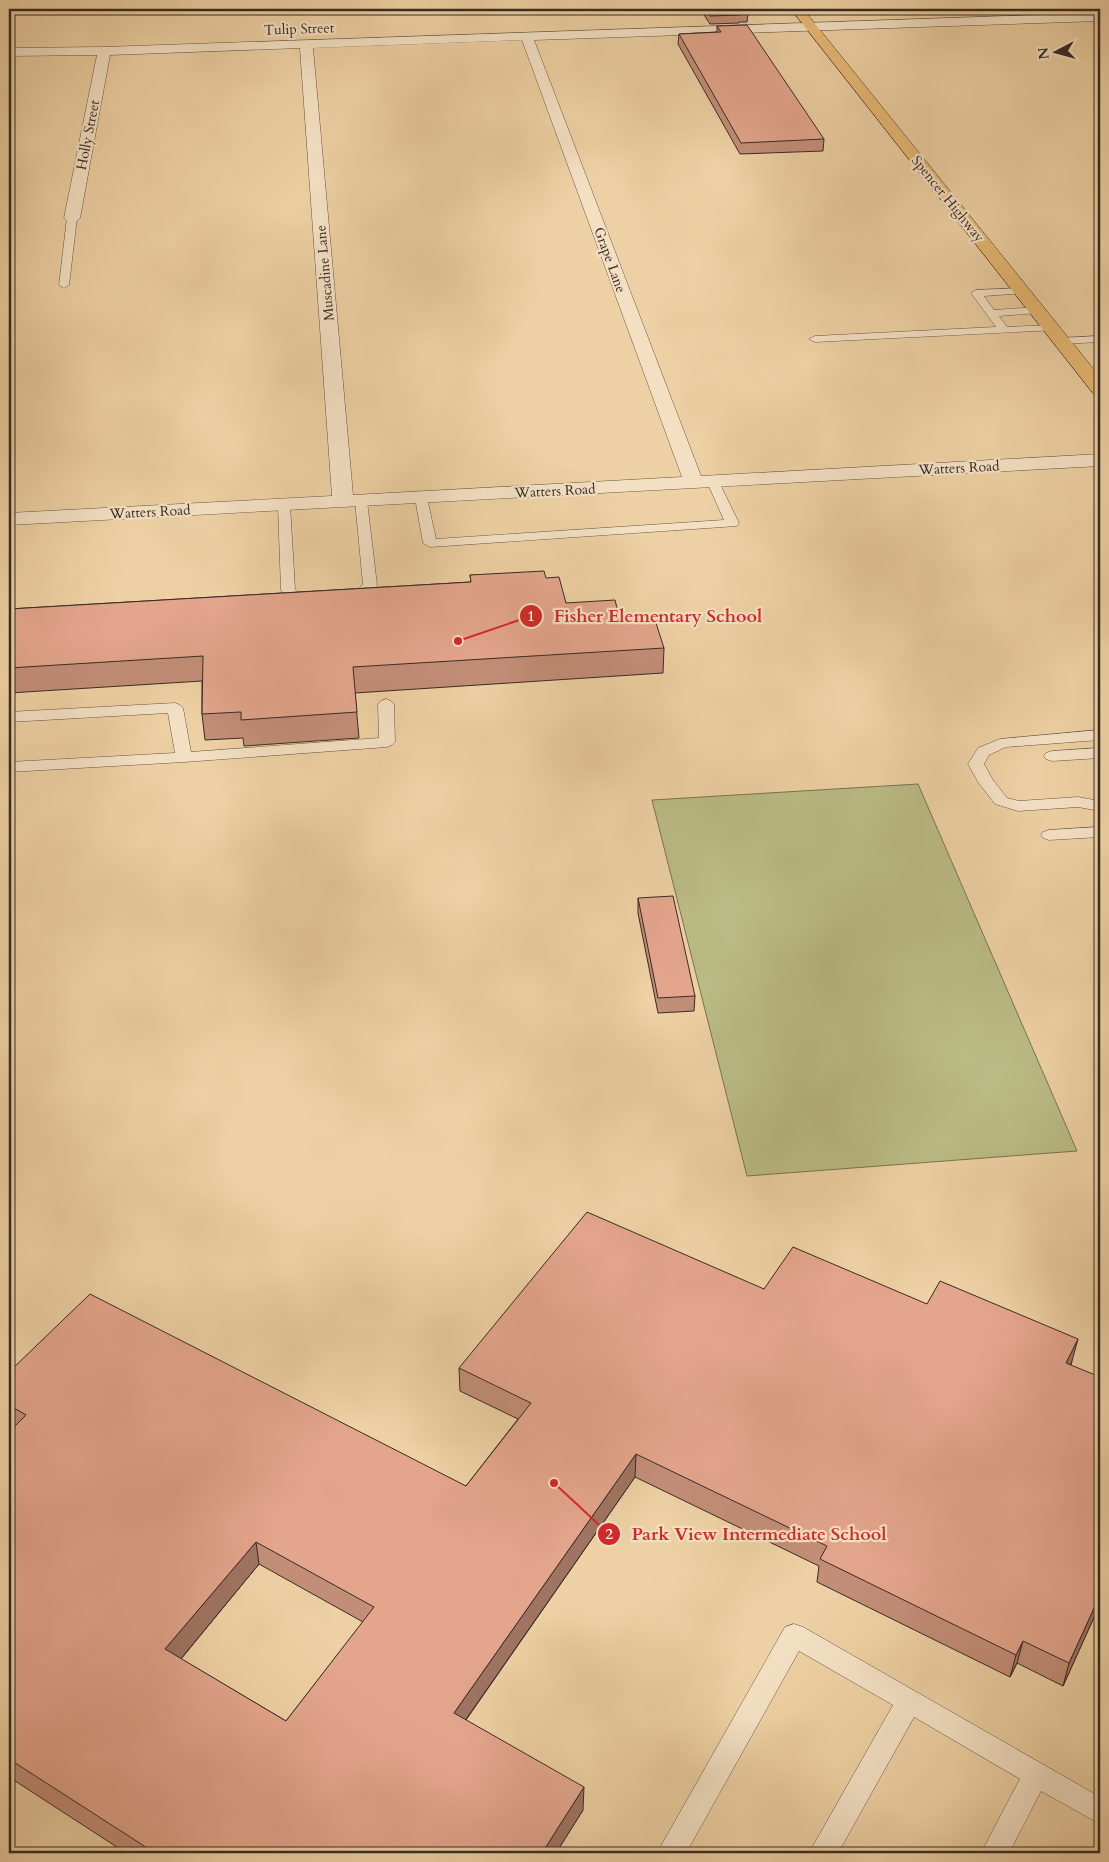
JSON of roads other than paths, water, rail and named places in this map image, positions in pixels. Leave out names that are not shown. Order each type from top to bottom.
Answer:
[{"type":"main road","name":"Spencer Highway","points":[[797,9],[1100,389]]},
{"type":"street","name":"Tulip Street","points":[[9,52],[104,51],[1100,17]]},
{"type":"street","name":"Grape Lane","points":[[527,37],[703,482]]},
{"type":"street","name":"Muscadine Lane","points":[[306,44],[352,502]]},
{"type":"street","name":"Holly Street","points":[[72,218],[104,51]]},
{"type":"street","name":"Watters Road","points":[[9,518],[352,502],[1100,460]]},
{"type":"lane","points":[[64,285],[72,218]]},
{"type":"lane","points":[[1004,330],[976,293],[1022,291]]},
{"type":"lane","points":[[991,313],[1038,310]]},
{"type":"lane","points":[[815,339],[1052,328]]},
{"type":"lane","points":[[1061,340],[1100,339]]},
{"type":"lane","points":[[421,498],[430,543],[732,523],[703,482]]},
{"type":"lane","points":[[284,505],[288,590],[293,596],[301,600],[330,604],[359,597],[370,585],[352,502]]},
{"type":"lane","points":[[9,767],[184,757],[387,742],[386,704]]},
{"type":"lane","points":[[9,717],[175,708],[184,757]]},
{"type":"lane","points":[[1100,735],[1005,742],[991,746],[979,754],[976,764],[986,782],[1001,801],[1018,806],[1078,802],[1100,806]]},
{"type":"lane","points":[[1052,756],[1100,753]]},
{"type":"lane","points":[[1049,836],[1100,832]]},
{"type":"lane","points":[[671,1853],[794,1635],[1100,1811]]},
{"type":"lane","points":[[823,1853],[909,1701]]},
{"type":"lane","points":[[995,1853],[1036,1775]]},
{"type":"place","name":"Fisher Elementary School","points":[[458,641]]},
{"type":"place","name":"Park View Intermediate School","points":[[554,1483]]}]
